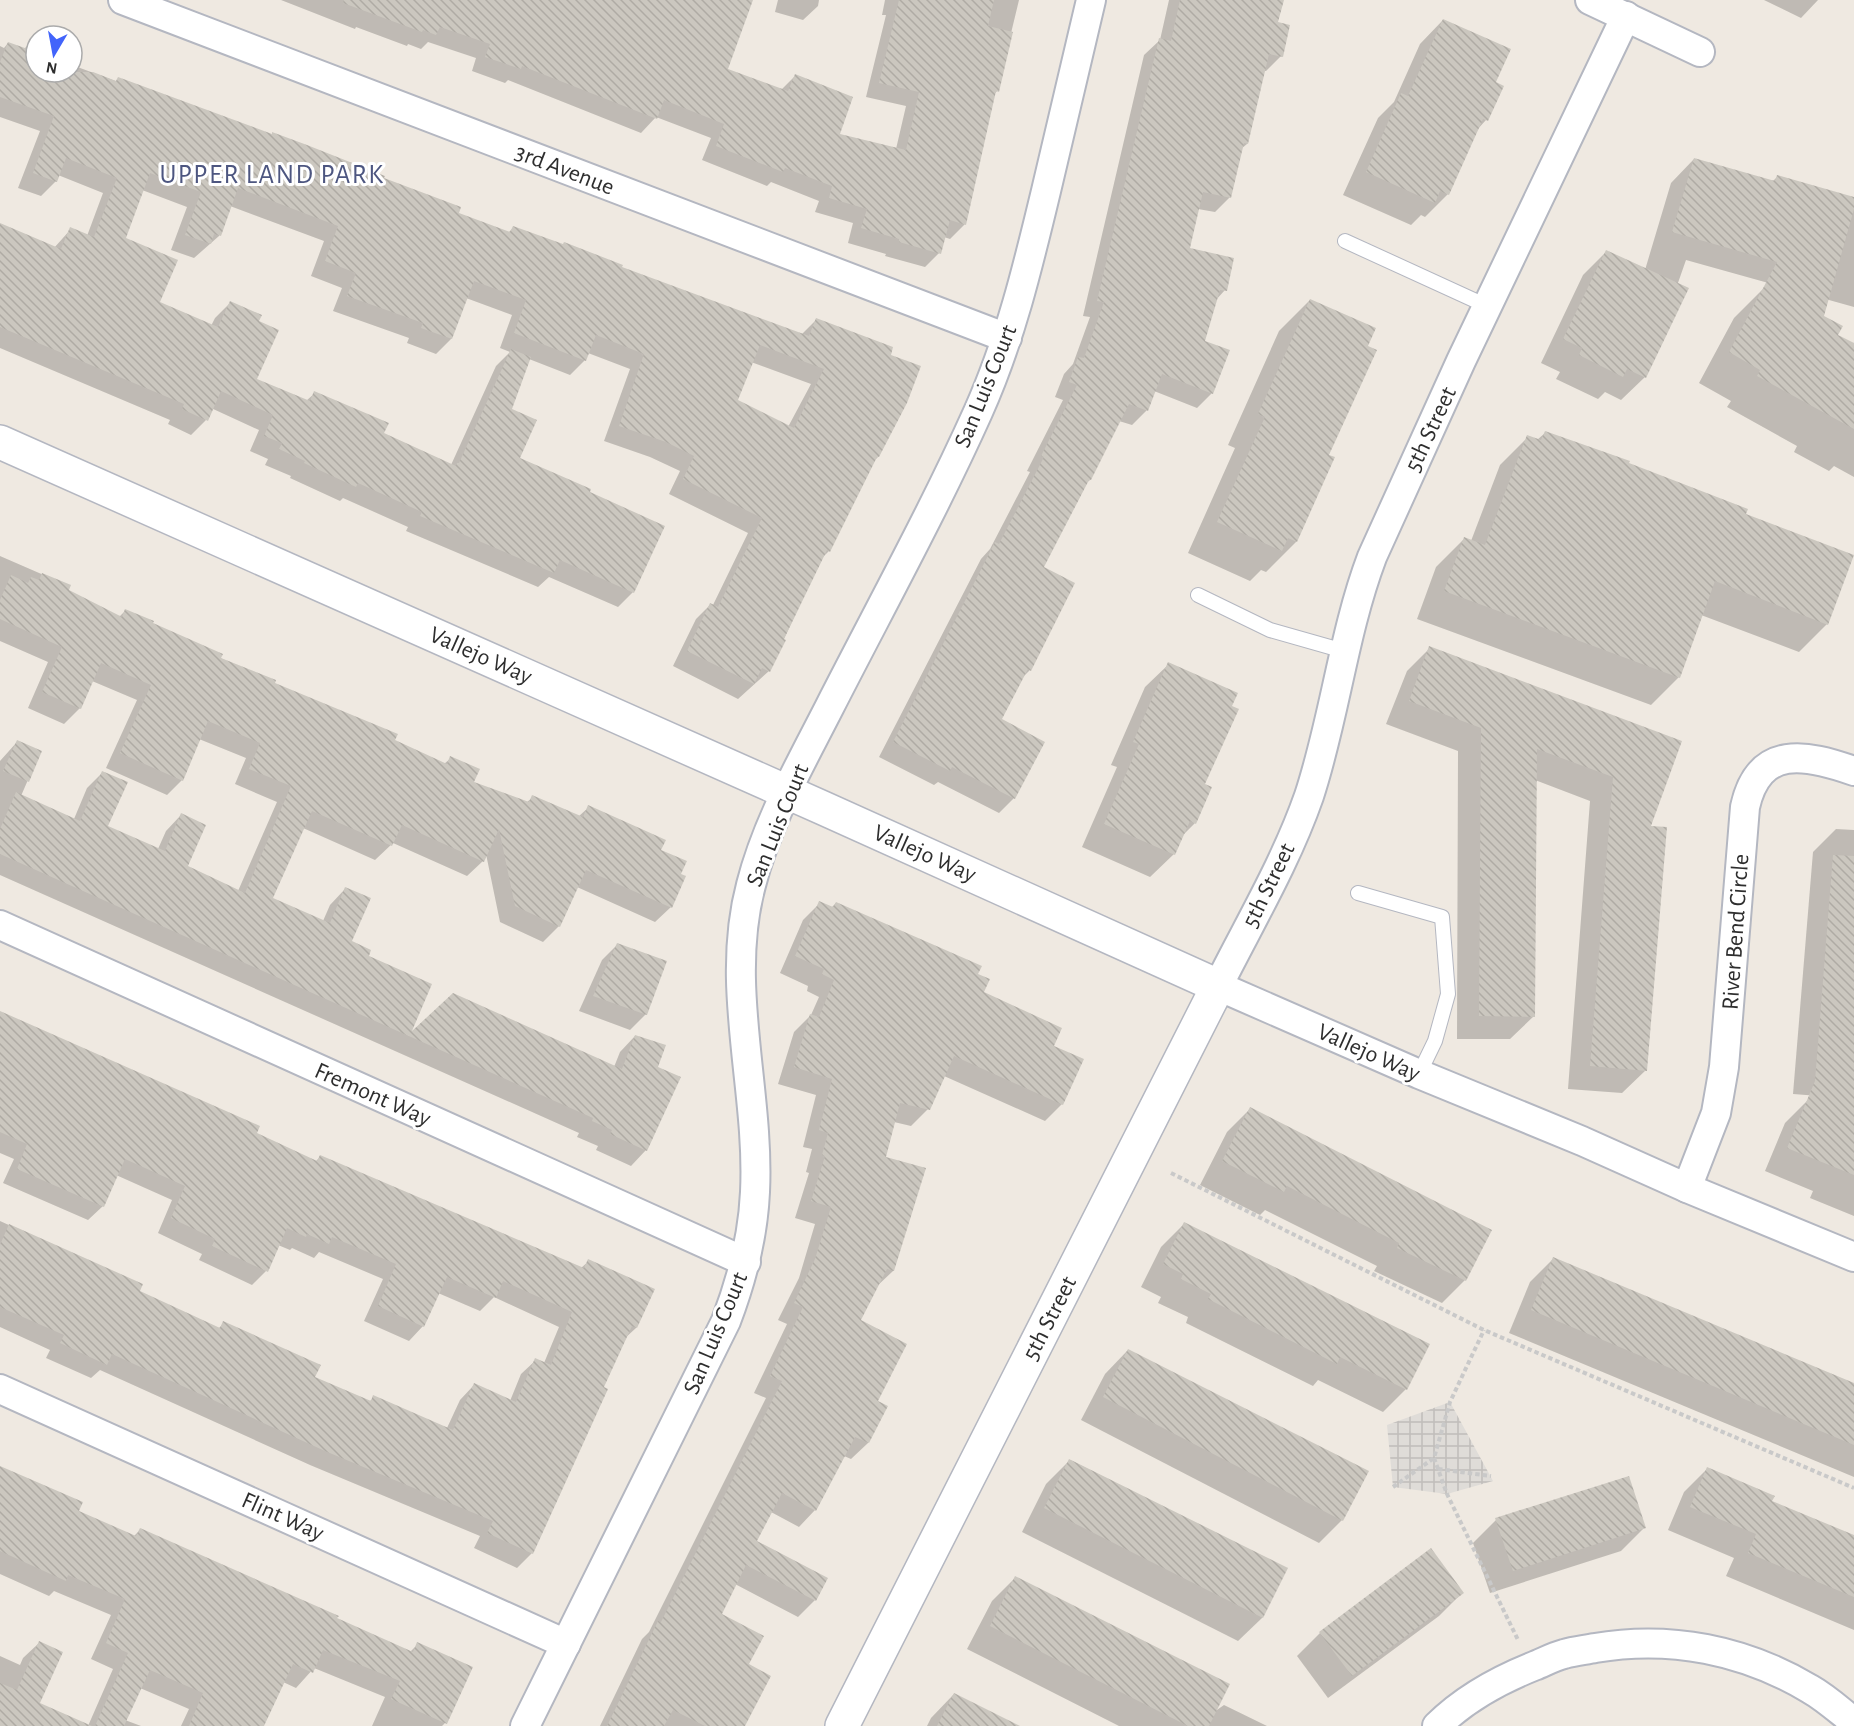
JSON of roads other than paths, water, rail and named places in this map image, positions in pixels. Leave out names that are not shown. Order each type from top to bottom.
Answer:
[{"type":"street","name":"3rd Avenue","points":[[123,0],[1007,338]]},
{"type":"street","name":"San Luis Court","points":[[525,1726],[726,1321],[746,1262],[756,1189],[754,1139],[742,1010],[741,956],[744,915],[758,859],[787,792],[980,408],[1007,338],[1036,233],[1091,0]]},
{"type":"street","points":[[1590,0],[1700,52]]},
{"type":"street","name":"5th Street","points":[[842,1726],[1267,891],[1309,796],[1359,590],[1372,557],[1487,306],[1626,16]]},
{"type":"street","name":"Vallejo Way","points":[[0,442],[1218,986],[1419,1074],[1854,1257]]},
{"type":"street","name":"River Bend Circle","points":[[1687,1188],[1716,1113],[1720,1090],[1729,1015],[1745,807],[1751,786],[1761,772],[1774,763],[1790,757],[1828,762],[1854,771]]},
{"type":"street","name":"Fremont Way","points":[[0,926],[746,1262]]},
{"type":"street","name":"Flint Way","points":[[0,1389],[566,1644]]},
{"type":"street","points":[[1437,1726],[1475,1696],[1509,1676],[1564,1654],[1623,1643],[1662,1643],[1702,1647],[1740,1657],[1777,1671],[1812,1690],[1854,1722]]},
{"type":"lane","points":[[1345,241],[1487,306]]},
{"type":"lane","points":[[1198,595],[1270,630],[1344,651]]},
{"type":"lane","points":[[1358,893],[1442,917],[1448,994],[1435,1041],[1419,1074]]},
{"type":"district","name":"UPPER LAND PARK","points":[[272,174]]}]
